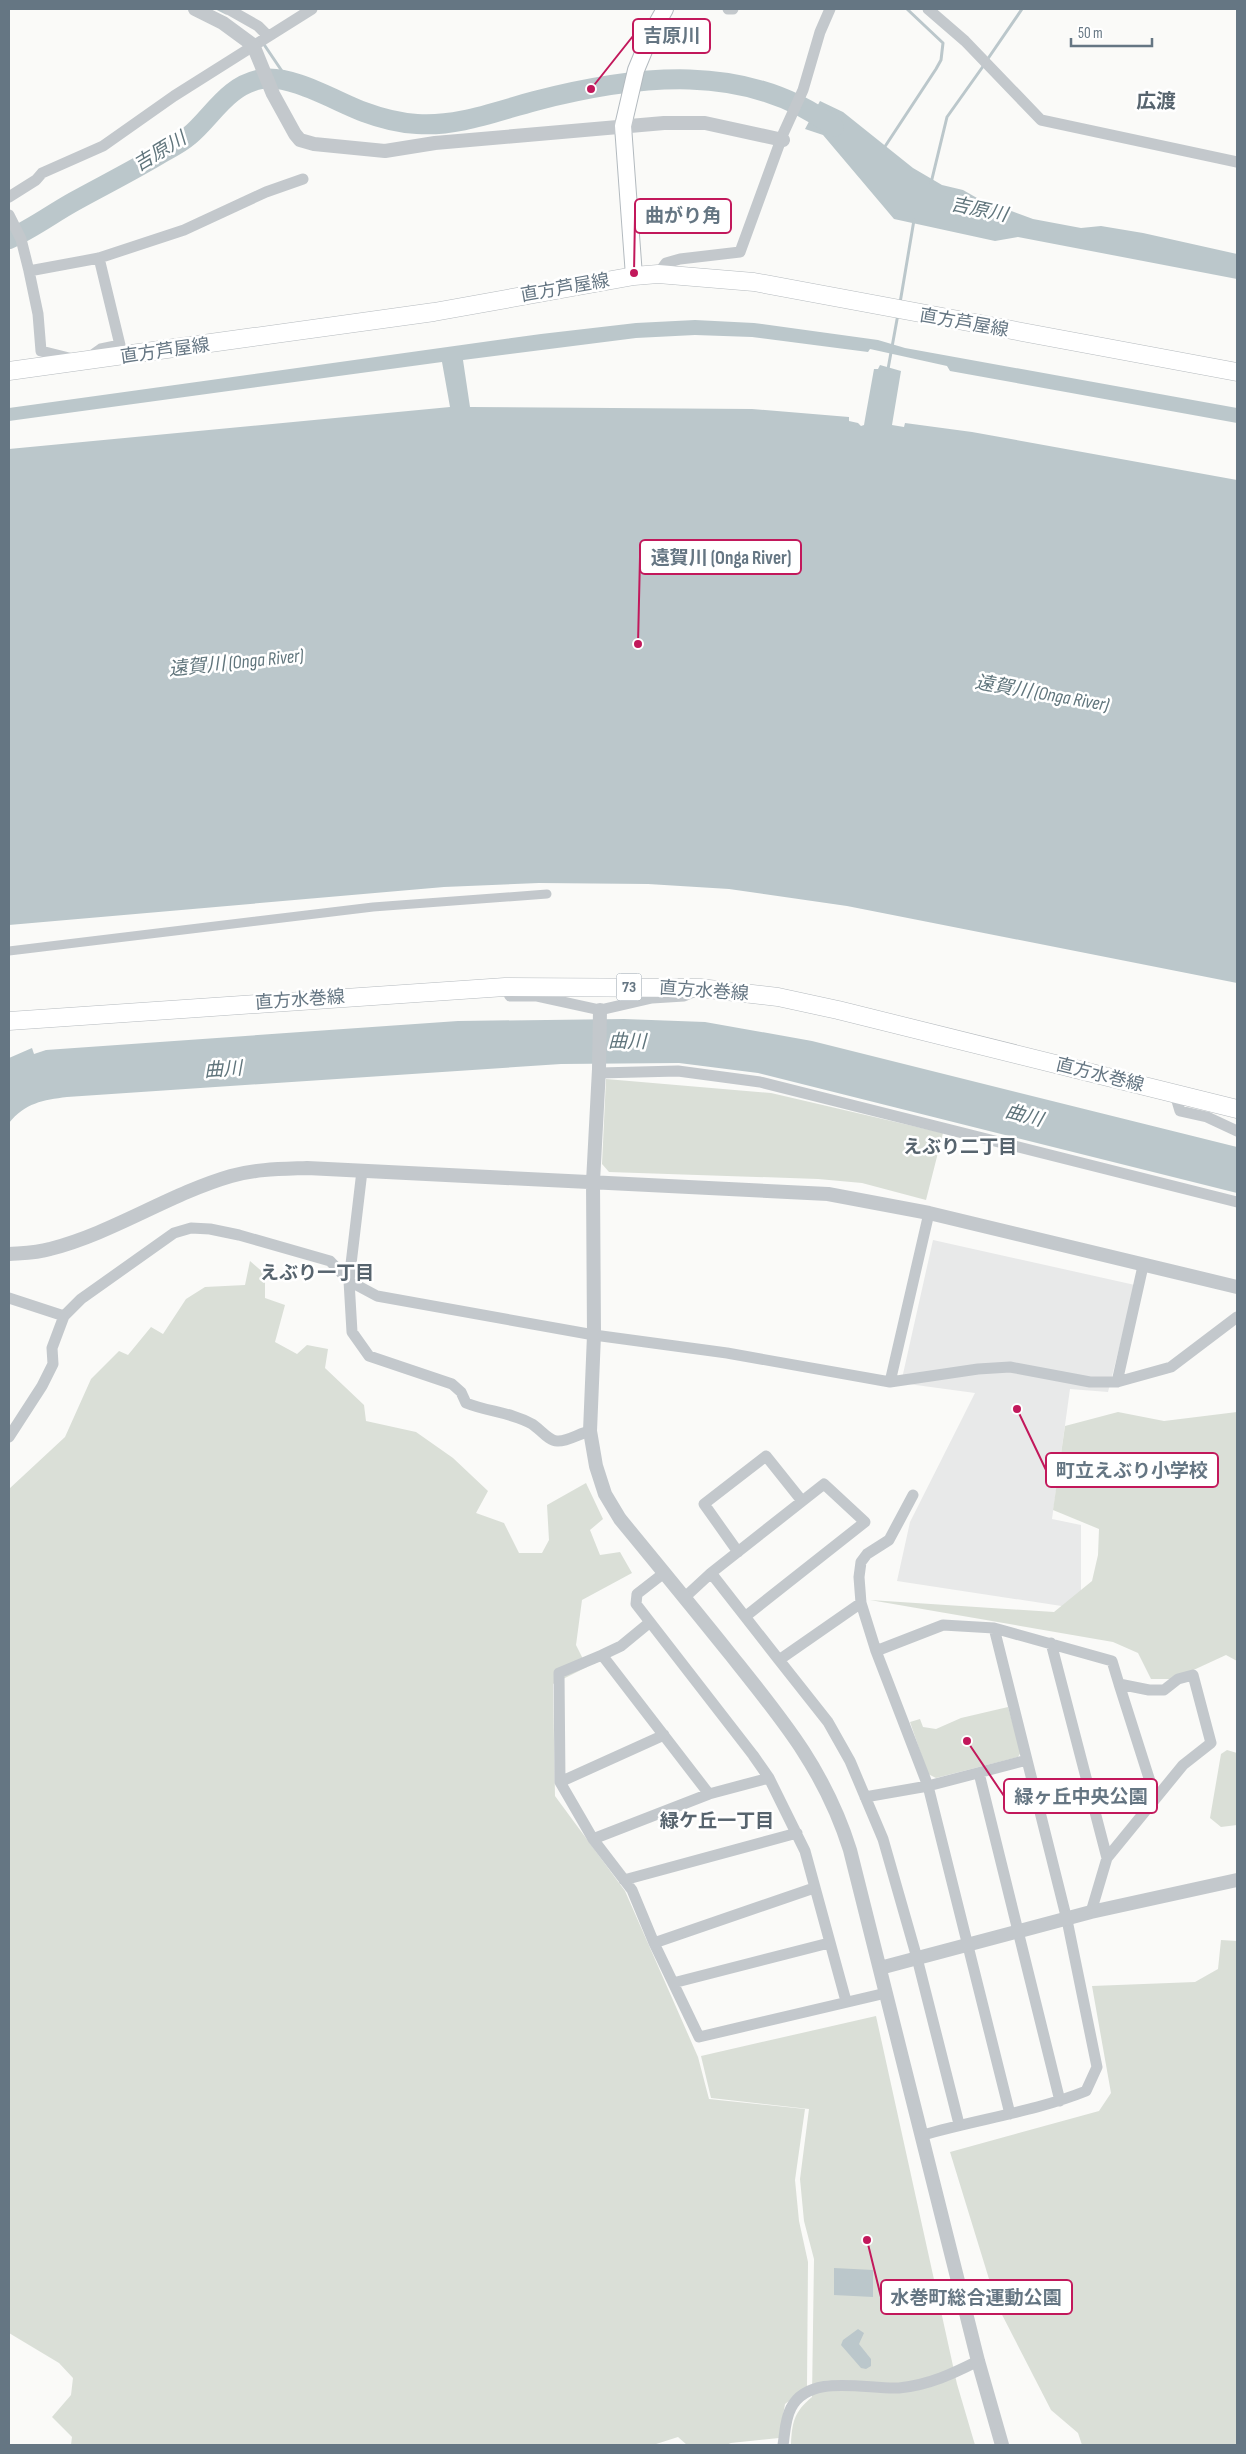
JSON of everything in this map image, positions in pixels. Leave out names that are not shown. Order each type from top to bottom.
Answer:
[{"type":"main road","points":[[634,276],[625,118],[636,70],[651,34],[665,9]]},
{"type":"main road","name":"直方芦屋線","points":[[9,372],[434,312],[634,276],[658,274],[754,282],[1237,372]]},
{"type":"main road","name":"直方水巻線","points":[[9,1021],[505,987],[700,988],[778,997],[838,1010],[1237,1109]]},
{"type":"street","points":[[195,9],[229,27],[254,47],[272,94],[300,140],[314,144],[385,151],[625,118],[705,123],[783,137]]},
{"type":"street","points":[[228,9],[258,26],[268,36]]},
{"type":"street","points":[[9,197],[36,180],[42,173],[103,146],[174,96],[312,9]]},
{"type":"street","points":[[658,274],[666,263],[680,259],[740,252],[783,137],[803,90],[830,9]]},
{"type":"street","points":[[928,9],[965,41],[1041,120],[1237,162]]},
{"type":"street","points":[[29,271],[99,258],[184,230],[266,192],[303,179]]},
{"type":"street","points":[[12,220],[21,239],[29,271],[38,314],[41,351],[81,363],[101,349],[120,345],[99,258]]},
{"type":"street","points":[[9,951],[373,908],[546,894]]},
{"type":"street","points":[[505,987],[510,996],[536,996],[600,1010],[652,998],[684,996],[700,988]]},
{"type":"street","points":[[600,1010],[593,1182],[594,1335],[590,1431],[596,1466],[605,1494],[620,1519],[791,1730],[825,1786],[840,1817],[923,2136],[978,2361],[1002,2445]]},
{"type":"street","points":[[599,1071],[678,1071],[760,1082],[1237,1202]]},
{"type":"street","points":[[1175,1094],[1180,1111],[1207,1117],[1237,1131]]},
{"type":"street","points":[[9,1254],[51,1249],[114,1225],[198,1188],[232,1176],[264,1169],[306,1168],[828,1194],[929,1213],[1143,1266],[1237,1287]]},
{"type":"street","points":[[362,1171],[349,1281],[352,1332],[369,1356],[452,1384],[461,1392],[466,1403],[478,1408],[510,1414],[533,1425],[555,1442],[590,1431]]},
{"type":"street","points":[[890,1382],[929,1213]]},
{"type":"street","points":[[9,1437],[42,1386],[53,1364],[52,1348],[64,1316],[81,1299],[135,1259],[174,1233],[191,1228],[210,1229],[239,1235],[330,1261],[349,1281],[377,1296],[594,1335],[727,1353],[890,1382],[978,1369],[1010,1367],[1090,1382],[1117,1382],[1171,1367],[1237,1317]]},
{"type":"street","points":[[1117,1382],[1143,1266]]},
{"type":"street","points":[[9,1298],[64,1316]]},
{"type":"street","points":[[738,1552],[704,1504],[766,1456],[802,1501]]},
{"type":"street","points":[[684,1598],[711,1573],[824,1484],[865,1522],[746,1616]]},
{"type":"street","points":[[912,1496],[889,1540],[867,1554],[861,1562],[859,1577],[861,1602],[876,1651],[928,1786],[1010,2114]]},
{"type":"street","points":[[664,1573],[637,1594],[636,1604],[769,1778],[805,1852],[846,2001]]},
{"type":"street","points":[[711,1573],[828,1722],[850,1761],[883,1839],[917,1958],[959,2124]]},
{"type":"street","points":[[779,1660],[861,1602]]},
{"type":"street","points":[[649,1623],[621,1646],[559,1673],[560,1782],[593,1838],[632,1890],[654,1943],[699,2037],[886,1993]]},
{"type":"street","points":[[876,1651],[943,1625],[994,1628],[1112,1661],[1155,1797]]},
{"type":"street","points":[[923,2136],[959,2124],[1010,2114],[1060,2101],[1086,2090],[1097,2067],[1067,1920],[994,1628]]},
{"type":"street","points":[[1051,1643],[1108,1858]]},
{"type":"street","points":[[602,1655],[709,1794]]},
{"type":"street","points":[[1091,1912],[1108,1858],[1155,1797],[1183,1765],[1211,1743],[1193,1675],[1178,1679],[1164,1690],[1149,1690],[1119,1684]]},
{"type":"street","points":[[560,1782],[664,1735]]},
{"type":"street","points":[[866,1797],[928,1786],[1027,1760]]},
{"type":"street","points":[[978,1773],[1060,2101]]},
{"type":"street","points":[[593,1838],[709,1794],[769,1778]]},
{"type":"street","points":[[624,1880],[797,1833]]},
{"type":"street","points":[[880,1968],[1067,1920],[1091,1912],[1237,1880]]},
{"type":"street","points":[[654,1943],[814,1888]]},
{"type":"street","points":[[673,1983],[829,1943]]},
{"type":"street","points":[[783,2445],[785,2427],[791,2407],[810,2389],[850,2386],[898,2388],[938,2381],[978,2361]]},
{"type":"shaded area","points":[[606,1079],[771,1093],[943,1133],[926,1200],[862,1183],[818,1179],[609,1172],[602,1164]]},
{"type":"shaded area","points":[[933,1240],[1135,1285],[1108,1392],[1070,1389],[1052,1519],[1081,1525],[1081,1609],[897,1581],[910,1522],[975,1393],[901,1383]]},
{"type":"shaded area","points":[[250,1261],[265,1274],[265,1298],[285,1305],[275,1342],[297,1354],[307,1345],[328,1349],[325,1368],[364,1405],[366,1421],[416,1432],[453,1458],[488,1491],[476,1513],[504,1523],[519,1553],[542,1553],[549,1540],[547,1505],[586,1483],[603,1519],[590,1530],[600,1555],[620,1552],[632,1573],[582,1600],[576,1645],[587,1667],[553,1684],[555,1796],[625,1891],[698,2057],[709,2099],[805,2109],[795,2180],[799,2221],[808,2262],[807,2387],[785,2404],[779,2438],[726,2445],[687,2445],[678,2437],[653,2445],[71,2445],[72,2437],[52,2417],[71,2395],[73,2378],[59,2363],[9,2333],[9,1489],[65,1437],[91,1379],[119,1351],[128,1355],[151,1327],[163,1334],[186,1299],[205,1287],[245,1285]]},
{"type":"shaded area","points":[[1118,1412],[1164,1421],[1237,1412],[1237,1661],[1226,1655],[1174,1679],[1151,1679],[1138,1653],[1113,1642],[870,1600],[1054,1612],[1092,1581],[1098,1555],[1099,1529],[1053,1510],[1065,1426]]},
{"type":"shaded area","points":[[1008,1707],[1021,1752],[1018,1757],[936,1778],[928,1774],[910,1722],[920,1719],[923,1727],[936,1729],[961,1718]]},
{"type":"shaded area","points":[[1227,1750],[1237,1753],[1237,1825],[1221,1827],[1210,1818],[1221,1754]]},
{"type":"shaded area","points":[[1221,1940],[1237,1941],[1237,2445],[1082,2445],[1078,2433],[1051,2410],[997,2305],[950,2152],[1099,2111],[1111,2093],[1092,1986],[1195,1982],[1218,1969]]},
{"type":"shaded area","points":[[876,2016],[957,2384],[975,2445],[791,2445],[795,2418],[801,2408],[812,2397],[814,2259],[804,2221],[800,2179],[809,2109],[711,2098],[701,2056]]},
{"type":"water","points":[[820,101],[843,112],[913,168],[942,185],[963,190],[977,198],[1033,219],[1081,228],[1101,226],[1143,233],[1237,254],[1237,279],[1018,237],[995,241],[894,219],[823,135],[805,129]]},
{"type":"water","points":[[695,320],[754,323],[878,340],[905,348],[1237,408],[1237,423],[950,371],[947,366],[870,349],[868,352],[752,337],[695,335],[636,338],[463,360],[470,407],[752,409],[849,417],[849,421],[858,423],[861,426],[864,425],[874,369],[878,369],[880,365],[901,371],[892,425],[904,427],[905,423],[972,432],[1237,480],[1237,983],[847,906],[729,889],[648,884],[539,883],[444,887],[9,925],[9,449],[450,407],[442,362],[9,421],[9,408],[541,334],[636,323]]},
{"type":"water","name":"曲川","points":[[624,1019],[705,1022],[812,1041],[1237,1147],[1237,1193],[758,1073],[679,1063],[561,1064],[67,1097],[28,1107],[9,1123],[9,1058],[32,1048],[34,1054],[46,1050],[458,1021]]},
{"type":"water","points":[[834,2268],[873,2270],[873,2297],[834,2295]]},
{"type":"water","points":[[858,2329],[864,2333],[859,2344],[871,2359],[871,2366],[866,2369],[861,2368],[841,2345],[843,2340]]},
{"type":"waterway","points":[[218,9],[226,13]]},
{"type":"waterway","points":[[884,148],[941,60],[943,43],[907,9]]},
{"type":"waterway","points":[[987,60],[1022,9]]},
{"type":"waterway","points":[[263,43],[290,83]]},
{"type":"waterway","points":[[931,183],[947,117],[984,65]]},
{"type":"waterway","name":"吉原川","points":[[9,239],[179,143],[198,128],[230,94],[250,82],[262,79],[274,79],[300,85],[383,118],[410,123],[432,124],[462,121],[535,101],[612,85],[651,80],[727,83],[764,91],[800,106],[834,127]]},
{"type":"waterway","points":[[900,303],[914,220]]},
{"type":"waterway","points":[[888,369],[898,314]]},
{"type":"place","name":"吉原川","points":[[591,89]]},
{"type":"place","name":"曲がり角","points":[[634,273]]},
{"type":"place","name":"遠賀川 (Onga River)","points":[[638,644]]},
{"type":"place","name":"町立えぶり小学校","points":[[1017,1409]]},
{"type":"place","name":"緑ヶ丘中央公園","points":[[967,1741]]},
{"type":"place","name":"水巻町総合運動公園","points":[[867,2240]]},
{"type":"district","name":"広渡","points":[[1156,102]]},
{"type":"district","name":"えぶり二丁目","points":[[960,1147]]},
{"type":"district","name":"えぶり一丁目","points":[[317,1273]]},
{"type":"district","name":"緑ケ丘一丁目","points":[[717,1821]]}]
